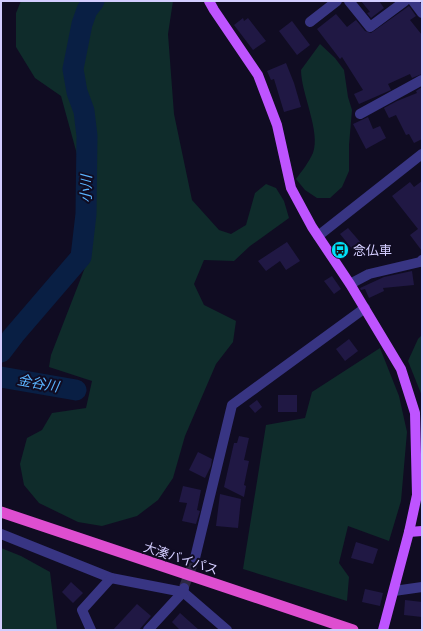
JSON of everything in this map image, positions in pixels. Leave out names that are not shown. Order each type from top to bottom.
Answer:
[{"type":"highway","name":"大湊バイパス","points":[[1,512],[353,630]]},
{"type":"main road","points":[[209,1],[258,75],[277,125],[291,188],[312,227],[350,284],[401,369],[415,414],[417,495],[409,532],[383,630]]},
{"type":"main road","points":[[409,532],[422,531]]},
{"type":"street","points":[[310,22],[338,1]]},
{"type":"street","points":[[349,1],[370,27],[405,1]]},
{"type":"street","points":[[413,1],[422,13]]},
{"type":"street","points":[[360,114],[422,80]]},
{"type":"street","points":[[318,236],[422,154]]},
{"type":"street","points":[[350,284],[368,274],[420,262],[422,260]]},
{"type":"street","points":[[195,558],[232,404],[365,308]]},
{"type":"street","points":[[1,534],[111,578],[183,590],[228,630]]},
{"type":"street","points":[[91,630],[82,610],[111,578]]},
{"type":"street","points":[[394,591],[422,587]]},
{"type":"street","points":[[148,630],[183,590]]},
{"type":"green space","points":[[21,1],[173,1],[168,34],[174,114],[192,200],[219,230],[231,234],[246,225],[255,193],[266,184],[276,188],[284,201],[289,218],[250,246],[234,261],[204,260],[194,284],[204,305],[236,321],[233,342],[216,364],[185,436],[173,478],[158,500],[137,516],[102,526],[78,522],[39,503],[24,485],[20,464],[27,438],[42,430],[52,413],[86,408],[92,381],[49,367],[51,355],[91,252],[89,198],[61,96],[35,78],[16,47],[16,13]]},
{"type":"green space","points":[[320,44],[335,58],[344,70],[348,97],[352,110],[349,145],[349,171],[342,187],[330,198],[317,198],[305,190],[296,179],[313,153],[315,144],[313,124],[304,90],[301,70]]},
{"type":"green space","points":[[422,335],[422,396],[408,361],[418,339]]},
{"type":"green space","points":[[380,348],[399,396],[407,432],[401,501],[389,541],[348,526],[339,563],[349,577],[347,601],[243,569],[266,425],[305,418],[312,392]]},
{"type":"green space","points":[[1,548],[21,556],[50,572],[57,630],[1,630]]},
{"type":"building","points":[[361,1],[379,1],[384,8],[371,18],[367,13],[370,12]]},
{"type":"building","points":[[409,6],[416,16],[410,20],[422,35],[422,74],[412,78],[410,74],[388,84],[391,90],[359,104],[354,94],[363,90],[342,57],[340,59],[317,29],[336,14],[347,27],[356,20],[365,31],[371,33]]},
{"type":"building","points":[[243,18],[244,21],[248,18],[266,41],[253,50],[234,25]]},
{"type":"building","points":[[292,21],[310,45],[297,55],[279,31]]},
{"type":"building","points":[[286,63],[301,107],[284,112],[274,79],[271,80],[267,71]]},
{"type":"building","points":[[422,87],[422,139],[414,143],[409,134],[406,135],[396,115],[389,118],[384,108],[417,93],[416,91]]},
{"type":"building","points":[[368,117],[373,129],[380,126],[386,138],[366,149],[353,124]]},
{"type":"building","points":[[422,181],[422,251],[410,235],[418,229],[392,196],[410,182],[414,187]]},
{"type":"building","points":[[348,228],[361,243],[353,250],[340,234]]},
{"type":"building","points":[[287,242],[300,261],[286,270],[280,261],[266,271],[258,261]]},
{"type":"building","points":[[412,271],[414,285],[383,288],[384,291],[369,298],[365,289],[361,290],[360,288],[384,277]]},
{"type":"building","points":[[332,276],[341,289],[334,294],[324,281]]},
{"type":"building","points":[[349,339],[358,351],[345,361],[336,349]]},
{"type":"building","points":[[278,395],[297,395],[297,412],[278,412]]},
{"type":"building","points":[[257,400],[262,407],[255,413],[249,406]]},
{"type":"building","points":[[239,436],[249,438],[244,460],[249,461],[244,485],[246,486],[244,497],[224,487],[234,443],[237,443]]},
{"type":"building","points":[[198,452],[212,459],[211,466],[205,478],[189,470]]},
{"type":"building","points":[[183,486],[201,490],[197,510],[200,511],[196,524],[182,521],[187,503],[179,502]]},
{"type":"building","points":[[220,494],[241,499],[238,528],[216,526]]},
{"type":"building","points":[[356,542],[378,549],[373,564],[351,558]]},
{"type":"building","points":[[71,582],[83,593],[73,603],[62,592]]},
{"type":"building","points":[[365,589],[383,593],[380,606],[362,602]]},
{"type":"building","points":[[405,600],[422,602],[422,617],[404,615]]},
{"type":"building","points":[[137,604],[151,616],[139,630],[113,630]]},
{"type":"building","points":[[180,613],[199,630],[180,630],[172,622]]},
{"type":"waterway","name":"小川","points":[[1,352],[81,257],[86,214],[87,136],[84,111],[77,92],[73,69],[82,24],[87,10],[94,1]]},
{"type":"waterway","name":"金谷川","points":[[1,377],[76,390]]},
{"type":"tunnel","points":[[184,587],[195,558]]},
{"type":"place","name":"念仏車","points":[[340,250]]}]
